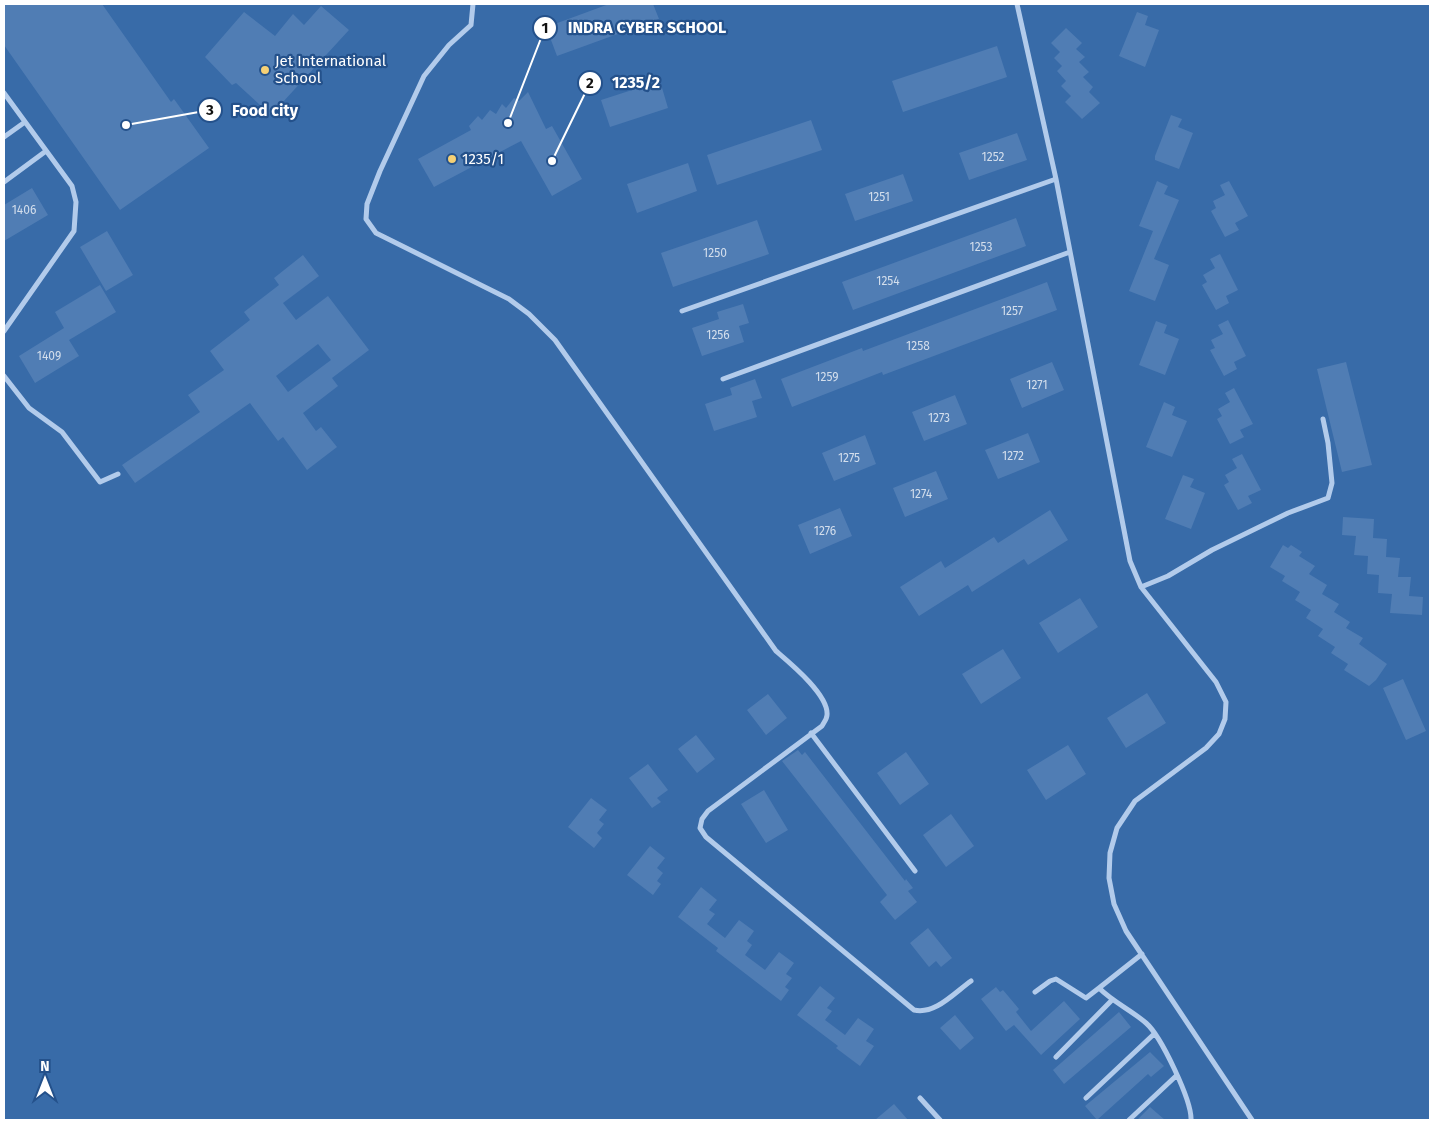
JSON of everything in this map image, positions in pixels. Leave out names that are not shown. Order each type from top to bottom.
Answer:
[{"type":"street","points":[[473,4],[471,25],[449,45],[424,76],[366,204],[366,219],[376,233],[509,299],[529,314],[555,340],[776,650],[812,684],[827,708],[827,718],[822,726],[708,811],[702,819],[700,828],[706,837],[914,1010],[924,1012],[935,1008],[971,981]]},
{"type":"street","points":[[1017,4],[1056,180],[1130,561],[1140,587],[1216,682],[1226,702],[1225,719],[1219,734],[1206,748],[1135,801],[1117,828],[1110,853],[1109,878],[1114,904],[1126,931],[1252,1120]]},
{"type":"street","points":[[4,93],[72,186],[76,202],[74,231],[4,332]]},
{"type":"street","points":[[4,137],[25,122]]},
{"type":"street","points":[[4,182],[46,151]]},
{"type":"street","points":[[682,311],[1056,180]]},
{"type":"street","points":[[723,379],[1070,252]]},
{"type":"street","points":[[4,376],[29,408],[62,432],[100,482],[118,474]]},
{"type":"street","points":[[1140,587],[1168,576],[1212,550],[1288,514],[1328,498],[1332,484],[1324,419]]},
{"type":"street","points":[[811,733],[915,870]]},
{"type":"street","points":[[1035,992],[1050,980],[1056,979],[1086,998],[1142,954]]},
{"type":"street","points":[[1099,988],[1112,1000],[1148,1024],[1166,1051],[1189,1103],[1191,1120]]},
{"type":"street","points":[[1056,1057],[1112,1000]]},
{"type":"street","points":[[1086,1098],[1154,1034]]},
{"type":"street","points":[[1129,1120],[1176,1076]]},
{"type":"street","points":[[920,1098],[940,1120]]},
{"type":"shaded area","points":[[4,4],[1430,4],[1430,1120],[4,1120]]},
{"type":"building","points":[[4,4],[102,4],[171,102],[174,99],[209,148],[120,210],[4,45]]},
{"type":"building","points":[[609,4],[653,4],[659,19],[557,56],[548,32],[553,29],[552,25]]},
{"type":"building","name":"Jet International School","points":[[321,6],[349,30],[271,115],[236,83],[232,85],[205,57],[244,12],[275,36],[293,14],[304,25]]},
{"type":"building","points":[[1137,12],[1148,16],[1145,25],[1159,30],[1145,67],[1119,56]]},
{"type":"building","points":[[1066,28],[1082,43],[1076,49],[1085,57],[1079,62],[1089,72],[1083,77],[1093,87],[1089,92],[1100,103],[1082,119],[1065,102],[1071,96],[1061,86],[1066,81],[1057,71],[1062,66],[1054,58],[1060,52],[1051,43]]},
{"type":"building","points":[[997,46],[1007,77],[903,112],[892,81]]},
{"type":"building","points":[[660,81],[668,108],[610,127],[601,100]]},
{"type":"building","points":[[528,92],[546,129],[552,126],[582,179],[552,196],[521,141],[434,187],[418,159],[471,130],[469,126],[478,116],[482,120],[490,110],[496,114],[502,104],[506,108],[514,98],[519,101]]},
{"type":"building","points":[[1171,115],[1182,119],[1178,127],[1193,133],[1179,169],[1155,160]]},
{"type":"building","points":[[811,120],[822,150],[717,185],[707,155]]},
{"type":"building","points":[[1017,133],[1027,160],[969,180],[959,153]]},
{"type":"building","points":[[688,163],[697,191],[637,213],[627,184]]},
{"type":"building","points":[[903,174],[913,201],[855,221],[845,194]]},
{"type":"building","points":[[1157,181],[1168,186],[1164,194],[1179,200],[1154,259],[1169,265],[1155,301],[1129,291],[1153,231],[1139,226]]},
{"type":"building","points":[[1229,181],[1248,216],[1235,223],[1239,230],[1225,237],[1211,211],[1216,208],[1213,201],[1225,195],[1220,185]]},
{"type":"building","points":[[32,188],[48,215],[4,241],[4,205]]},
{"type":"building","points":[[1016,218],[1026,246],[853,310],[842,282]]},
{"type":"building","points":[[757,220],[769,254],[673,287],[661,253]]},
{"type":"building","points":[[107,231],[133,275],[106,291],[80,247]]},
{"type":"building","points":[[1220,254],[1238,290],[1226,296],[1229,303],[1216,310],[1202,285],[1207,282],[1203,275],[1215,268],[1210,259]]},
{"type":"building","points":[[303,255],[319,276],[283,303],[296,320],[328,296],[369,350],[332,378],[338,386],[303,413],[316,431],[321,427],[337,447],[307,470],[283,437],[278,441],[250,403],[135,483],[122,465],[200,412],[188,395],[224,370],[210,351],[250,320],[244,312],[279,285],[274,278]],"holes":[[[318,344],[331,360],[288,392],[276,376]]]},
{"type":"building","points":[[1047,282],[1057,310],[883,375],[882,372],[792,407],[781,379],[862,348],[863,351]]},
{"type":"building","points":[[100,285],[116,312],[69,340],[79,356],[35,383],[19,356],[64,328],[55,312]]},
{"type":"building","points":[[743,304],[749,323],[739,326],[744,342],[702,356],[692,328],[719,319],[717,312]]},
{"type":"building","points":[[1228,320],[1246,356],[1234,362],[1237,369],[1224,376],[1210,350],[1215,348],[1211,340],[1223,334],[1218,325]]},
{"type":"building","points":[[1156,321],[1167,325],[1164,333],[1179,339],[1165,375],[1139,365]]},
{"type":"building","points":[[1052,362],[1064,390],[1022,408],[1010,379]]},
{"type":"building","points":[[1346,362],[1372,465],[1342,472],[1317,369]]},
{"type":"building","points":[[755,379],[762,398],[752,401],[757,417],[714,431],[705,404],[732,395],[730,388]]},
{"type":"building","points":[[1234,388],[1253,424],[1240,430],[1244,437],[1230,444],[1217,419],[1222,416],[1218,409],[1230,402],[1225,393]]},
{"type":"building","points":[[955,395],[967,424],[924,441],[912,412]]},
{"type":"building","points":[[1164,402],[1175,407],[1172,415],[1187,421],[1172,457],[1146,447]]},
{"type":"building","points":[[1028,433],[1040,462],[998,479],[985,450]]},
{"type":"building","points":[[865,435],[876,464],[834,481],[822,453]]},
{"type":"building","points":[[1242,454],[1261,490],[1248,496],[1252,503],[1238,510],[1224,485],[1229,482],[1225,475],[1237,468],[1232,459]]},
{"type":"building","points":[[936,471],[948,499],[905,517],[893,488]]},
{"type":"building","points":[[1183,475],[1194,479],[1190,487],[1205,493],[1191,529],[1165,519]]},
{"type":"building","points":[[840,508],[852,536],[810,554],[798,525]]},
{"type":"building","points":[[1050,510],[1068,540],[1028,565],[1024,559],[972,592],[968,585],[919,616],[900,587],[941,561],[945,568],[994,537],[998,543]]},
{"type":"building","points":[[1343,517],[1374,519],[1373,538],[1387,539],[1386,557],[1400,558],[1398,577],[1411,577],[1409,596],[1423,597],[1422,615],[1390,613],[1392,594],[1378,593],[1379,575],[1367,574],[1368,556],[1354,555],[1356,536],[1342,535]]},
{"type":"building","points":[[1283,545],[1288,548],[1291,545],[1302,552],[1299,556],[1315,566],[1309,574],[1327,585],[1322,594],[1339,604],[1334,612],[1350,622],[1346,628],[1363,638],[1359,644],[1387,664],[1376,680],[1369,686],[1344,670],[1348,664],[1331,653],[1335,647],[1318,636],[1323,629],[1306,618],[1311,610],[1295,600],[1300,592],[1282,581],[1285,576],[1270,567]]},
{"type":"building","points":[[1080,598],[1098,627],[1058,653],[1039,623]]},
{"type":"building","points":[[1003,649],[1021,678],[981,704],[962,674]]},
{"type":"building","points":[[1403,679],[1426,731],[1406,740],[1383,688]]},
{"type":"building","points":[[1147,693],[1166,723],[1126,748],[1107,718]]},
{"type":"building","points":[[768,694],[787,718],[766,735],[747,710]]},
{"type":"building","points":[[696,735],[715,759],[697,773],[678,749]]},
{"type":"building","points":[[1068,745],[1086,774],[1046,800],[1027,770]]},
{"type":"building","points":[[798,750],[802,755],[805,752],[905,881],[906,879],[913,888],[908,891],[917,902],[895,920],[880,902],[887,895],[782,761]]},
{"type":"building","points":[[906,752],[929,784],[900,805],[877,773]]},
{"type":"building","points":[[648,764],[668,790],[657,798],[661,802],[652,808],[629,778]]},
{"type":"building","points":[[764,790],[788,830],[766,843],[741,804]]},
{"type":"building","points":[[591,798],[607,810],[599,820],[604,824],[597,833],[602,838],[594,848],[568,827]]},
{"type":"building","points":[[951,814],[974,846],[946,867],[923,835]]},
{"type":"building","points":[[650,846],[665,858],[657,868],[663,873],[657,881],[661,884],[653,895],[627,875]]},
{"type":"building","points":[[701,887],[717,900],[709,910],[715,914],[707,924],[725,938],[739,920],[754,931],[747,941],[752,945],[745,955],[765,970],[779,952],[794,963],[786,974],[792,978],[785,987],[789,990],[781,1001],[716,951],[718,948],[678,917]]},
{"type":"building","points":[[928,928],[952,958],[941,967],[936,961],[929,967],[910,943]]},
{"type":"building","points":[[820,986],[835,998],[827,1008],[832,1011],[825,1020],[845,1035],[858,1018],[874,1029],[866,1041],[874,1046],[860,1066],[836,1048],[838,1046],[797,1015]]},
{"type":"building","points":[[996,987],[1000,992],[1003,990],[1019,1009],[1016,1012],[1031,1031],[1064,1001],[1080,1019],[1041,1055],[1014,1025],[1006,1031],[981,999]]},
{"type":"building","points":[[1119,1012],[1131,1027],[1064,1084],[1053,1070]]},
{"type":"building","points":[[955,1015],[974,1038],[960,1050],[940,1028]]},
{"type":"building","points":[[1150,1052],[1164,1066],[1151,1077],[1148,1074],[1097,1120],[1085,1106]]},
{"type":"building","points":[[894,1104],[908,1120],[875,1120]]},
{"type":"building","points":[[1150,1107],[1165,1120],[1137,1120]]},
{"type":"place","name":"Jet International School","points":[[265,70]]},
{"type":"place","name":"INDRA CYBER SCHOOL","points":[[508,123]]},
{"type":"place","name":"Food city","points":[[126,125]]},
{"type":"place","name":"1235/1","points":[[452,159]]},
{"type":"place","name":"1235/2","points":[[552,161]]}]
